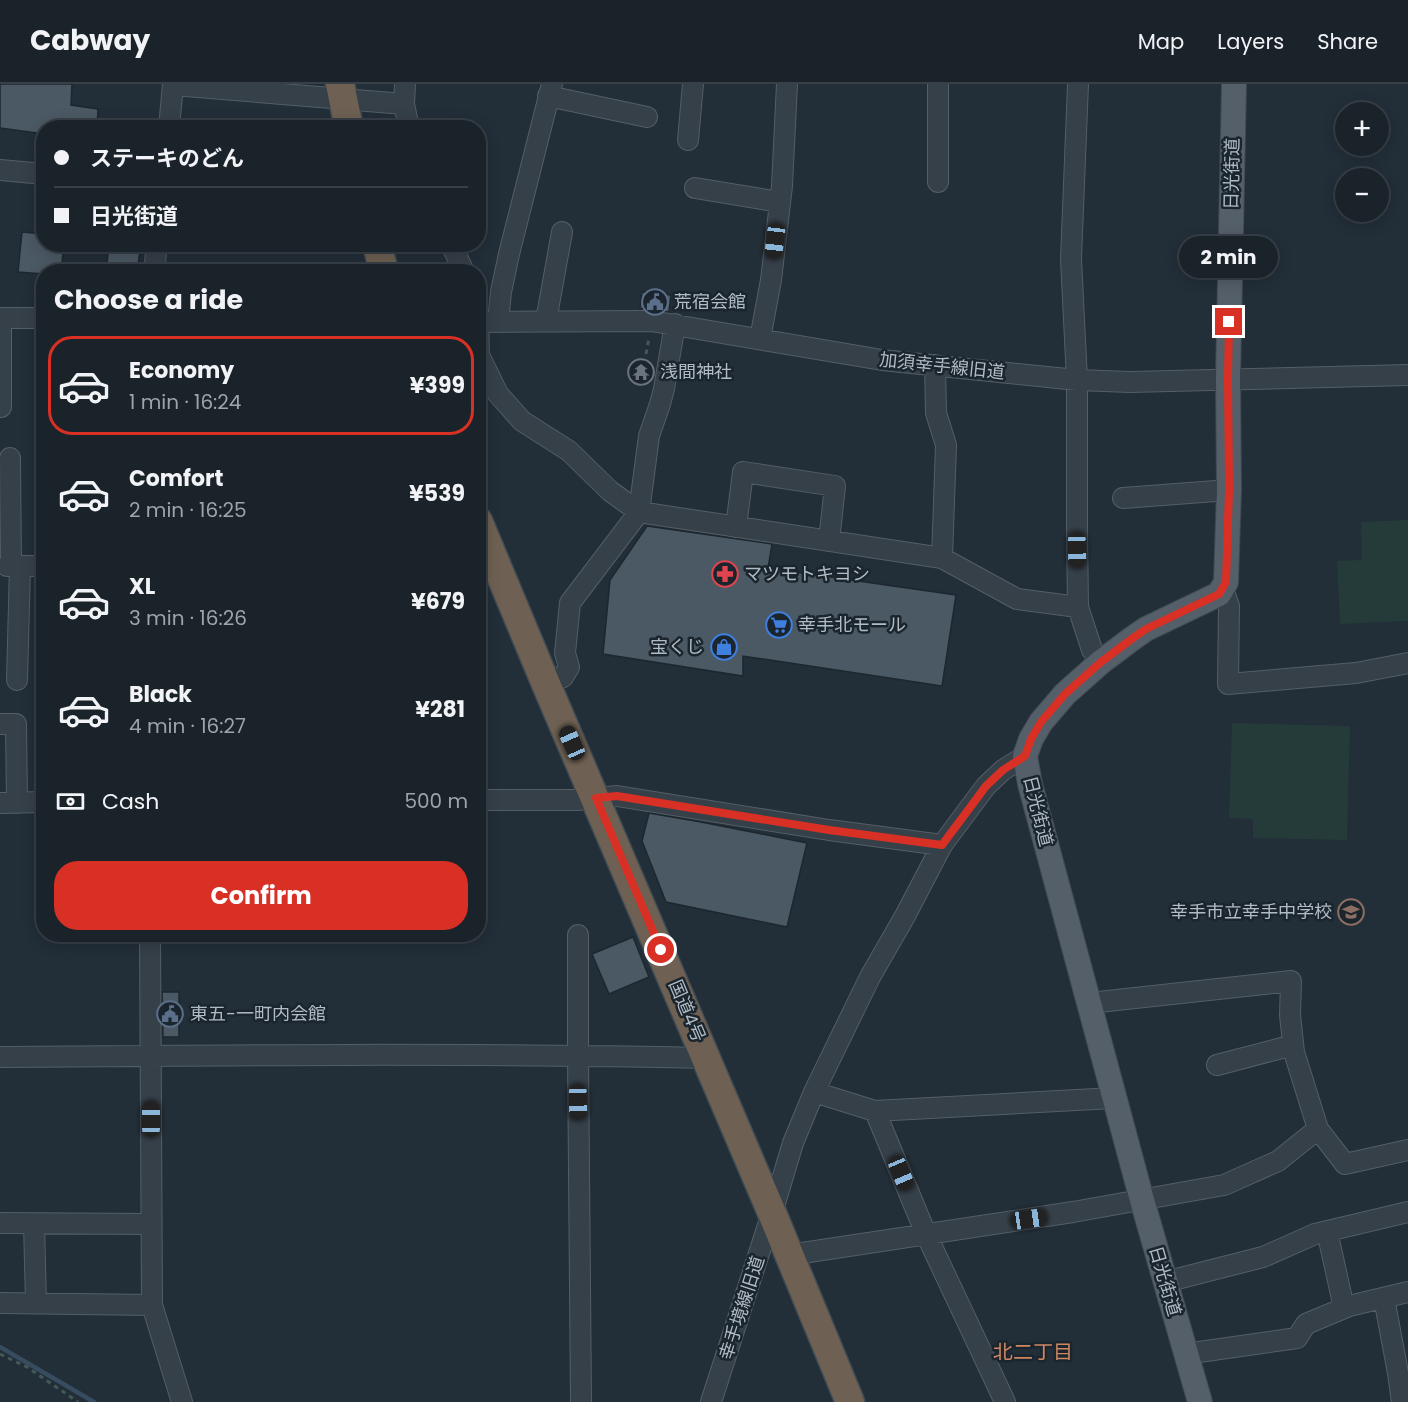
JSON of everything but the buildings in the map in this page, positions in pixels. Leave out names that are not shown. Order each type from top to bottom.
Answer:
[{"type":"highway","points":[[341,91],[347,120]]},
{"type":"highway","name":"国道4号","points":[[488,567],[546,684],[596,798],[850,1402]]},
{"type":"main road","name":"日光街道","points":[[1200,1402],[1114,1098],[1030,784],[1025,756],[1031,739],[1041,722],[1065,694],[1101,662],[1146,629],[1219,594],[1226,582],[1234,84]]},
{"type":"street","points":[[170,120],[173,84],[341,91],[404,104]]},
{"type":"street","points":[[405,84],[404,104],[407,120]]},
{"type":"street","points":[[688,140],[693,84]]},
{"type":"street","points":[[760,339],[771,280],[780,202],[787,84]]},
{"type":"street","points":[[937,84],[938,182]]},
{"type":"street","points":[[1078,84],[1071,259],[1077,380],[1078,607],[1092,650],[1101,662]]},
{"type":"street","points":[[486,317],[501,292],[550,90],[647,117]]},
{"type":"street","points":[[0,170],[36,173]]},
{"type":"street","points":[[695,188],[780,202]]},
{"type":"street","points":[[546,321],[562,232]]},
{"type":"street","points":[[1,407],[1,318],[36,318]]},
{"type":"street","name":"加須幸手線旧道","points":[[486,322],[651,321],[882,360],[1077,380],[1130,382],[1408,375]]},
{"type":"street","points":[[546,684],[563,677],[569,667],[565,653],[570,603],[639,512],[649,436],[664,388],[675,324]]},
{"type":"street","points":[[935,365],[936,413],[946,445],[942,558]]},
{"type":"street","points":[[486,369],[498,394],[522,421],[569,451],[610,491],[639,512],[942,558],[1017,598],[1078,607]]},
{"type":"street","points":[[10,458],[10,566],[17,681]]},
{"type":"street","points":[[736,527],[743,472],[778,477],[835,486],[829,541]]},
{"type":"street","points":[[1123,498],[1229,490]]},
{"type":"street","points":[[10,566],[36,566]]},
{"type":"street","points":[[1223,589],[1229,606],[1228,684],[1356,673],[1408,663]]},
{"type":"street","points":[[0,724],[16,724],[8,803],[36,802]]},
{"type":"street","name":"幸手境線旧道","points":[[711,1402],[793,1143],[814,1092],[870,977],[942,845],[986,786],[1003,770],[1025,756]]},
{"type":"street","points":[[486,800],[577,800],[617,796],[829,830],[942,845]]},
{"type":"street","points":[[578,935],[581,1402]]},
{"type":"street","points":[[150,942],[152,1305],[182,1402]]},
{"type":"street","points":[[1089,1003],[1291,981],[1290,1015],[1293,1044],[1318,1129],[1345,1164],[1408,1150]]},
{"type":"street","points":[[1217,1065],[1293,1044]]},
{"type":"street","points":[[0,1057],[578,1055],[706,1058]]},
{"type":"street","points":[[814,1092],[875,1111],[1114,1098]]},
{"type":"street","points":[[875,1111],[926,1234],[1005,1402]]},
{"type":"street","points":[[789,1255],[1073,1212],[1224,1185],[1278,1161],[1318,1129]]},
{"type":"street","points":[[1165,1282],[1263,1257],[1315,1234],[1408,1212]]},
{"type":"street","points":[[0,1223],[151,1224]]},
{"type":"street","points":[[34,1224],[36,1303]]},
{"type":"street","points":[[1327,1231],[1344,1308]]},
{"type":"street","points":[[1185,1353],[1297,1338],[1306,1324],[1344,1308],[1408,1292]]},
{"type":"street","points":[[1384,1298],[1402,1402]]},
{"type":"street","points":[[0,1303],[152,1305]]},
{"type":"path","points":[[0,1354],[27,1367],[78,1402]]},
{"type":"green space","points":[[1408,520],[1408,621],[1340,624],[1337,561],[1362,560],[1361,522]]},
{"type":"green space","points":[[1232,723],[1350,726],[1347,840],[1253,838],[1253,819],[1229,818]]},
{"type":"waterway","points":[[0,1347],[94,1402]]},
{"type":"place","name":"荒宿会館","points":[[655,302]]},
{"type":"place","name":"浅間神社","points":[[641,372]]},
{"type":"place","name":"マツモトキヨシ","points":[[725,574]]},
{"type":"place","name":"幸手北モール","points":[[779,625]]},
{"type":"place","name":"宝くじ","points":[[724,647]]},
{"type":"place","name":"幸手市立幸手中学校","points":[[1351,912]]},
{"type":"place","name":"東五-一町内会館","points":[[170,1014]]},
{"type":"district","name":"北二丁目","points":[[1033,1352]]},
{"type":"route","points":[[661,950],[596,798],[617,796],[829,830],[942,845],[986,786],[1003,770],[1025,756],[1031,739],[1041,722],[1065,694],[1101,662],[1146,629],[1219,594],[1226,582],[1229,490],[1229,322]]}]
